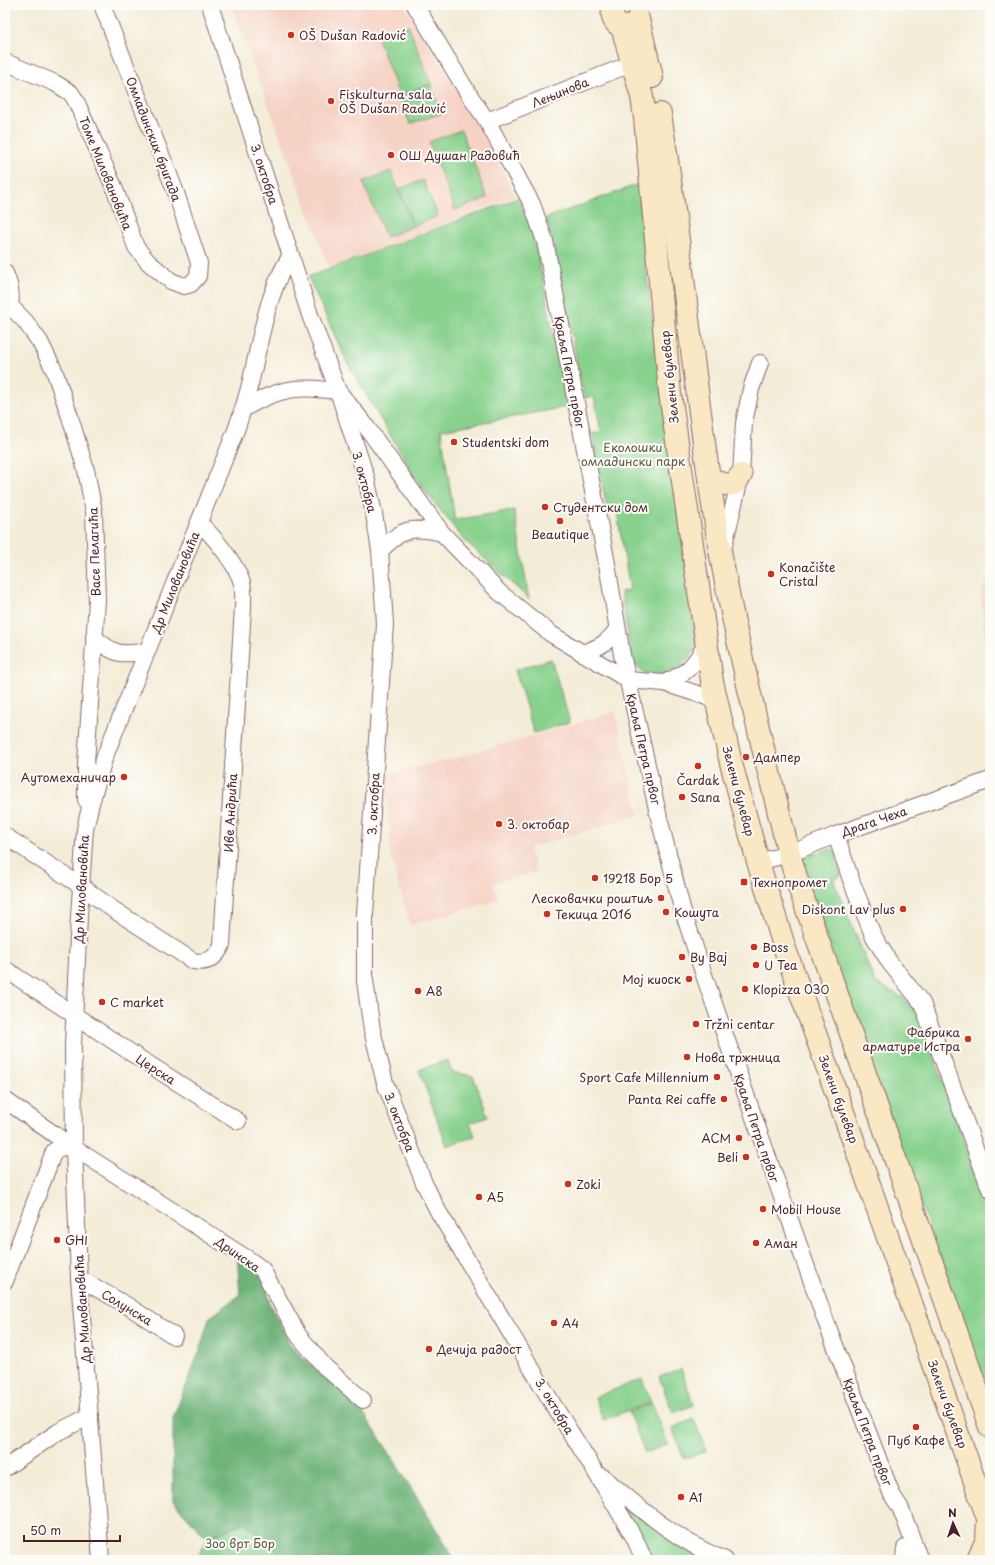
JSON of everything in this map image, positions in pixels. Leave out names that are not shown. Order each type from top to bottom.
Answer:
[{"type":"street","name":"Омладинских бригада","points":[[102,5],[175,190],[199,263],[198,276]]},
{"type":"street","name":"3. октобра","points":[[210,5],[291,255],[366,477],[374,514],[380,551],[385,624],[365,914],[365,981],[372,1030],[385,1083],[395,1112],[424,1183],[438,1212],[554,1406],[595,1470],[635,1540],[644,1560]]},
{"type":"street","name":"Краља Петра првог","points":[[415,5],[468,93],[487,121],[532,204],[545,241],[607,564],[617,629],[660,822],[687,924],[802,1256],[892,1495],[900,1507],[920,1560]]},
{"type":"street","name":"Зелени булевар","points":[[622,12],[642,97],[648,136],[670,393],[706,644],[717,704],[731,763],[758,862],[785,949],[989,1522]]},
{"type":"street","name":"Зелени булевар","points":[[622,12],[654,85],[662,126],[709,477],[721,555],[733,618],[790,854],[801,895],[990,1427]]},
{"type":"street","name":"Томе Миловановића","points":[[5,62],[55,83],[71,93],[76,101],[114,187],[136,247],[148,262],[161,274],[177,284],[184,286],[191,284],[198,276]]},
{"type":"street","name":"Лењинова","points":[[487,121],[634,64]]},
{"type":"street","name":"Др Миловановића","points":[[101,1560],[79,1278],[74,1148],[74,1015],[85,829],[92,797],[105,756],[223,466],[243,409],[270,302],[282,269],[291,255]]},
{"type":"street","name":"Васе Пелагића","points":[[5,273],[10,284],[11,297],[7,304],[25,321],[40,342],[54,370],[86,470],[94,512],[97,600],[86,763],[85,829]]},
{"type":"street","points":[[721,555],[741,474],[744,423],[751,389],[760,363]]},
{"type":"street","points":[[243,409],[258,400],[294,389],[311,388],[338,391],[363,422],[442,533],[499,592],[551,634],[628,680],[664,683],[707,697],[717,704]]},
{"type":"street","points":[[709,477],[726,485],[734,484],[741,474]]},
{"type":"street","name":"Иве Андрића","points":[[5,836],[81,886],[111,908],[194,961],[202,963],[210,961],[220,950],[222,945],[225,903],[243,593],[240,578],[231,562],[210,533],[199,523]]},
{"type":"street","points":[[380,551],[400,532],[414,529],[427,529],[442,533]]},
{"type":"street","points":[[582,653],[603,646],[617,629]]},
{"type":"street","points":[[94,637],[104,647],[120,654],[147,651]]},
{"type":"street","points":[[664,683],[681,676],[693,666],[706,644]]},
{"type":"street","name":"Драга Чеха","points":[[758,862],[790,854],[836,835],[990,780]]},
{"type":"street","points":[[836,835],[873,935],[890,963],[922,1003],[990,1189]]},
{"type":"street","name":"Церска","points":[[5,969],[139,1058],[238,1121]]},
{"type":"street","name":"Дринска","points":[[5,1100],[74,1148],[262,1269],[299,1336],[325,1367],[363,1400]]},
{"type":"street","points":[[5,1281],[54,1151],[62,1147],[74,1148]]},
{"type":"street","name":"Солунска","points":[[79,1278],[134,1310],[174,1336]]},
{"type":"street","points":[[5,1468],[58,1432],[90,1416]]},
{"type":"street","points":[[595,1470],[640,1508],[679,1537],[725,1560]]},
{"type":"street","name":"Краља Петра првог","points":[[892,1495],[891,1507],[906,1556]]},
{"type":"street","points":[[978,1560],[987,1539],[989,1522]]},
{"type":"shaded area","name":"ОШ Душан Радовић","points":[[231,5],[404,5],[472,114],[515,196],[329,268]]},
{"type":"shaded area","points":[[990,576],[990,694],[981,593]]},
{"type":"shaded area","name":"3. октобар","points":[[615,712],[639,815],[529,848],[536,872],[493,883],[498,900],[410,925],[390,853],[387,774],[455,758]]},
{"type":"green space","points":[[408,25],[431,84],[405,94],[431,85],[442,113],[410,124],[377,36]]},
{"type":"green space","points":[[461,130],[487,198],[455,210],[429,142]]},
{"type":"green space","points":[[391,171],[412,223],[399,189],[423,180],[438,216],[386,237],[363,182]]},
{"type":"green space","name":"Еколошки омладински парк","points":[[639,184],[647,277],[697,648],[679,668],[659,676],[644,673],[632,663],[621,592],[630,590],[617,512],[608,513],[592,434],[601,432],[594,396],[584,398],[560,274],[546,218]]},
{"type":"green space","points":[[518,198],[529,220],[543,280],[567,407],[441,430],[455,520],[514,510],[529,599],[463,539],[418,482],[347,362],[308,277]]},
{"type":"green space","points":[[551,659],[570,722],[534,733],[515,670]]},
{"type":"green space","points":[[830,849],[836,851],[841,876],[833,879],[875,982],[903,998],[915,1009],[921,1022],[990,1210],[990,1401],[801,864],[802,857]]},
{"type":"green space","points":[[447,1060],[452,1072],[473,1076],[488,1117],[470,1123],[475,1136],[447,1146],[419,1070]]},
{"type":"green space","points":[[237,1254],[265,1279],[270,1305],[292,1348],[357,1404],[389,1452],[455,1560],[287,1560],[244,1522],[207,1539],[173,1501],[173,1418],[200,1350],[209,1318],[240,1295]]},
{"type":"green space","points":[[681,1369],[694,1405],[673,1413],[659,1377]]},
{"type":"green space","points":[[642,1379],[651,1402],[603,1420],[595,1397]]},
{"type":"green space","points":[[652,1403],[668,1444],[645,1453],[629,1412]]},
{"type":"green space","points":[[694,1419],[706,1451],[684,1459],[672,1428]]},
{"type":"green space","points":[[618,1499],[706,1560],[651,1560]]},
{"type":"green space","name":"Зоо врт Бор","points":[[244,1522],[287,1560],[197,1560],[207,1539]]},
{"type":"place","name":"OŠ Dušan Radović","points":[[291,35]]},
{"type":"place","name":"Fiskulturna sala OŠ Dušan Radović","points":[[331,101]]},
{"type":"place","name":"ОШ Душан Радовић","points":[[391,155]]},
{"type":"place","name":"Studentski dom","points":[[454,442]]},
{"type":"place","name":"Студентски дом","points":[[545,507]]},
{"type":"place","name":"Beautique","points":[[560,521]]},
{"type":"place","name":"Konačište Cristal","points":[[771,574]]},
{"type":"place","name":"Дампер","points":[[746,757]]},
{"type":"place","name":"Čardak","points":[[698,766]]},
{"type":"place","name":"Аутомеханичар","points":[[124,777]]},
{"type":"place","name":"Sana","points":[[682,797]]},
{"type":"place","name":"3. октобар","points":[[499,824]]},
{"type":"place","name":"19218 Бор 5","points":[[595,878]]},
{"type":"place","name":"Технопромет","points":[[744,882]]},
{"type":"place","name":"Лесковачки роштиљ","points":[[661,898]]},
{"type":"place","name":"Diskont Lav plus","points":[[903,909]]},
{"type":"place","name":"Кошута","points":[[666,912]]},
{"type":"place","name":"Текица 2016","points":[[547,914]]},
{"type":"place","name":"Boss","points":[[754,947]]},
{"type":"place","name":"By Baj","points":[[682,957]]},
{"type":"place","name":"U Tea","points":[[756,965]]},
{"type":"place","name":"Мој киоск","points":[[689,979]]},
{"type":"place","name":"Klopizza 030","points":[[745,989]]},
{"type":"place","name":"A8","points":[[418,991]]},
{"type":"place","name":"C market","points":[[102,1002]]},
{"type":"place","name":"Tržni centar","points":[[696,1024]]},
{"type":"place","name":"Фабрика арматуре Истра","points":[[968,1039]]},
{"type":"place","name":"Нова тржница","points":[[687,1057]]},
{"type":"place","name":"Sport Cafe Millennium","points":[[717,1077]]},
{"type":"place","name":"Panta Rei caffe","points":[[724,1099]]},
{"type":"place","name":"ACM","points":[[739,1138]]},
{"type":"place","name":"Beli","points":[[746,1157]]},
{"type":"place","name":"Zoki","points":[[568,1184]]},
{"type":"place","name":"A5","points":[[479,1197]]},
{"type":"place","name":"Mobil House","points":[[763,1209]]},
{"type":"place","name":"GHI","points":[[57,1240]]},
{"type":"place","name":"Аман","points":[[756,1243]]},
{"type":"place","name":"A4","points":[[554,1323]]},
{"type":"place","name":"Дечија радост","points":[[429,1349]]},
{"type":"place","name":"Пуб Кафе","points":[[916,1427]]},
{"type":"place","name":"A1","points":[[681,1497]]}]
